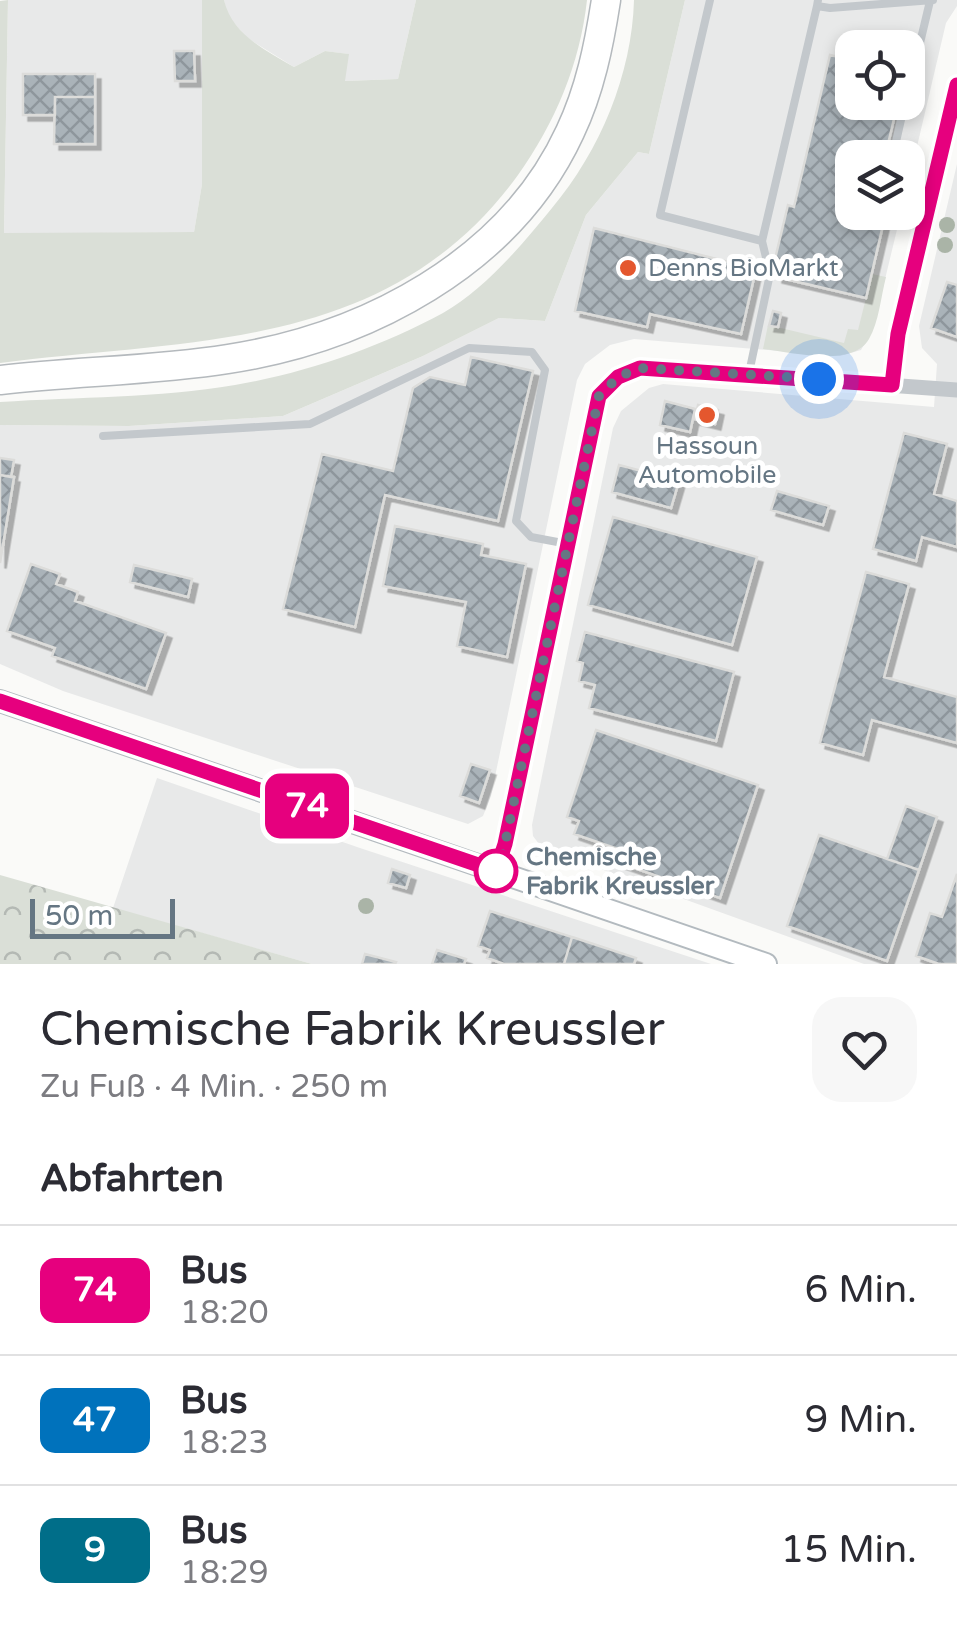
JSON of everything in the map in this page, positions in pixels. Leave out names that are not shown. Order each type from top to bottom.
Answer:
[{"type":"highway","points":[[0,380],[184,365],[273,350],[361,322],[432,285],[472,256],[504,225],[570,134],[595,61],[606,0]]},
{"type":"street","points":[[892,385],[898,334],[957,85]]},
{"type":"street","points":[[496,871],[505,844],[599,396],[618,377],[640,368],[957,390]]},
{"type":"street","points":[[0,701],[766,964]]},
{"type":"lane","points":[[710,0],[660,215],[762,241]]},
{"type":"lane","points":[[749,373],[770,274],[762,241],[817,3],[843,8],[931,0],[924,30]]},
{"type":"lane","points":[[103,436],[310,424],[469,348],[532,352],[546,370],[516,522],[531,537],[568,544]]},
{"type":"shaded area","points":[[8,0],[202,0],[202,184],[194,232],[4,234]]},
{"type":"shaded area","points":[[224,0],[416,0],[398,79],[344,81],[348,54],[325,51],[294,67],[247,38],[227,15]]},
{"type":"shaded area","points":[[685,0],[957,0],[946,23],[925,113],[925,30],[835,30],[835,120],[923,120],[919,140],[835,140],[835,230],[897,230],[873,329],[861,350],[840,356],[634,339],[610,345],[585,364],[577,380],[491,796],[483,816],[468,824],[63,691],[0,664],[0,425],[129,426],[283,416],[423,356],[499,318],[545,321],[586,215],[638,152],[649,154]]},
{"type":"shaded area","points":[[957,164],[957,964],[864,964],[551,851],[533,836],[532,825],[613,428],[621,411],[649,388],[663,384],[934,407],[937,364],[922,348],[919,326]]},
{"type":"shaded area","points":[[157,778],[711,964],[312,964],[113,908]]},
{"type":"green space","points":[[8,0],[4,233],[194,232],[202,184],[202,0],[224,0],[242,32],[294,67],[325,51],[349,54],[345,81],[398,79],[416,0],[587,0],[572,70],[531,155],[467,233],[410,276],[349,306],[283,326],[215,339],[0,363],[0,1]]},
{"type":"green space","points":[[634,0],[685,0],[649,154],[638,152],[586,215],[545,321],[499,318],[423,356],[283,416],[129,426],[0,425],[0,402],[177,392],[289,373],[368,348],[459,303],[515,251],[585,162],[620,83]]},
{"type":"green space","points":[[872,274],[886,277],[875,325],[861,348],[836,356],[763,349],[768,325],[844,343],[848,329],[858,330]]},
{"type":"green space","points":[[0,875],[312,964],[0,964]]},
{"type":"building","points":[[174,51],[194,51],[195,81],[175,81]]},
{"type":"building","points":[[830,55],[835,56],[835,120],[894,120],[889,140],[835,140],[835,230],[882,230],[866,298],[777,277],[781,261],[775,259],[788,205],[794,207]]},
{"type":"building","points":[[23,74],[95,74],[95,97],[55,97],[55,115],[23,115]]},
{"type":"building","points":[[55,97],[95,97],[95,144],[54,144]]},
{"type":"building","points":[[594,228],[756,269],[741,334],[650,314],[647,327],[575,311]]},
{"type":"building","points":[[947,282],[957,285],[957,337],[931,328]]},
{"type":"building","points":[[773,311],[781,313],[778,327],[769,326]]},
{"type":"building","points":[[471,357],[533,371],[498,521],[385,495],[355,627],[283,609],[322,454],[393,471],[413,388],[430,377],[465,385]]},
{"type":"building","points":[[665,401],[695,409],[690,432],[660,425]]},
{"type":"building","name":"Hassoun Automobile","points":[[698,405],[718,410],[715,424],[695,419]]},
{"type":"building","points":[[904,433],[947,444],[934,494],[957,501],[957,547],[922,537],[916,561],[873,549]]},
{"type":"building","points":[[0,458],[14,460],[11,477],[0,475]]},
{"type":"building","points":[[619,465],[679,481],[671,508],[612,492]]},
{"type":"building","points":[[0,475],[14,477],[0,563]]},
{"type":"building","points":[[777,491],[829,506],[823,525],[771,510]]},
{"type":"building","points":[[613,517],[757,557],[732,645],[588,605]]},
{"type":"building","points":[[395,526],[483,544],[481,555],[526,564],[507,657],[457,646],[466,602],[383,586]]},
{"type":"building","points":[[31,564],[60,574],[56,584],[78,592],[75,601],[166,633],[146,689],[52,656],[55,648],[7,631]]},
{"type":"building","points":[[134,565],[192,579],[188,597],[130,582]]},
{"type":"building","points":[[866,572],[909,584],[884,677],[957,697],[957,743],[872,720],[863,755],[820,743]]},
{"type":"building","points":[[585,632],[734,672],[716,741],[589,708],[595,685],[579,681],[583,663],[577,661]]},
{"type":"building","points":[[596,730],[758,785],[720,898],[620,863],[624,851],[574,834],[579,821],[567,817]]},
{"type":"building","points":[[471,764],[490,770],[479,803],[460,796]]},
{"type":"building","points":[[906,806],[937,817],[919,870],[887,859]]},
{"type":"building","points":[[819,835],[919,870],[887,961],[787,926]]},
{"type":"building","points":[[392,869],[410,875],[406,888],[388,883]]},
{"type":"building","points":[[957,874],[957,964],[939,964],[916,956],[930,913],[942,917]]},
{"type":"building","points":[[490,911],[572,937],[564,964],[504,964],[487,958],[490,950],[478,946]]},
{"type":"building","points":[[572,937],[636,958],[634,964],[564,964]]},
{"type":"building","points":[[437,950],[466,959],[464,964],[432,964]]},
{"type":"building","points":[[365,954],[396,962],[362,964]]},
{"type":"bus line","name":"74","points":[[0,701],[496,871],[505,844],[599,396],[618,377],[640,368],[892,385],[898,334],[957,85]]},
{"type":"place","name":"Denns BioMarkt","points":[[628,268]]},
{"type":"place","name":"Hassoun Automobile","points":[[707,415]]},
{"type":"place","name":"Chemische Fabrik Kreussler","points":[[496,871]]},
{"type":"route","points":[[496,871],[505,844],[599,396],[618,377],[640,368],[819,379]]}]
